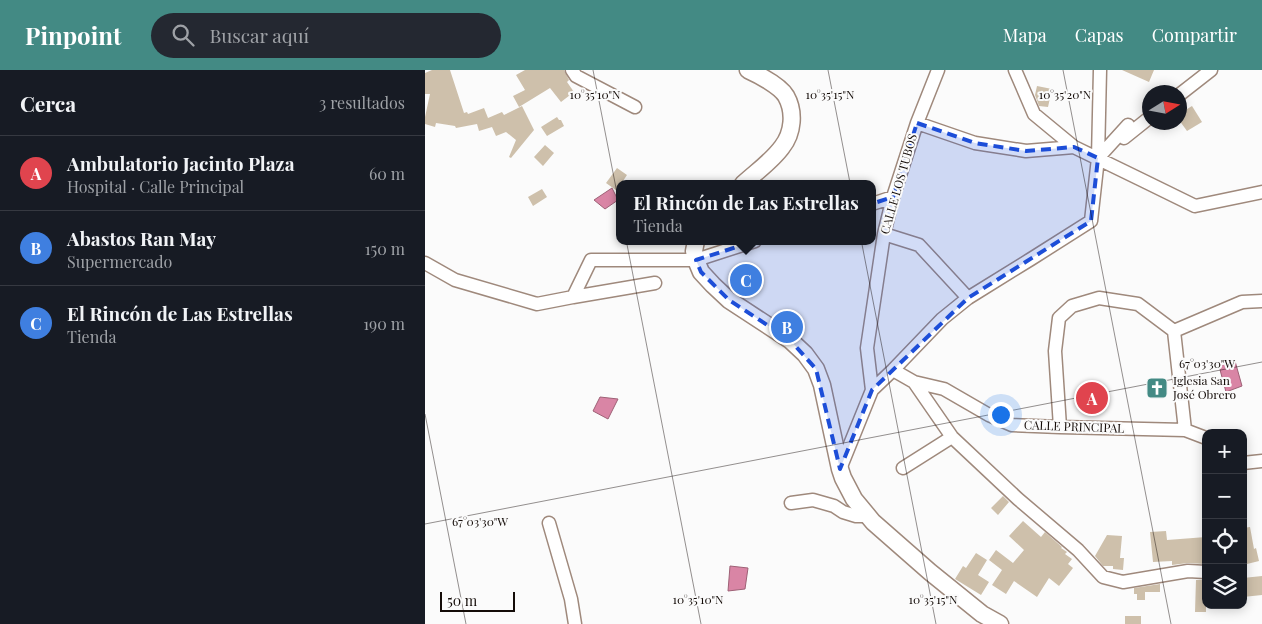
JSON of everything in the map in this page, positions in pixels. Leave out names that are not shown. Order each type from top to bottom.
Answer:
[{"type":"main road","points":[[747,180],[782,148],[792,125],[790,108],[785,95],[748,70]]},
{"type":"main road","points":[[695,245],[694,251],[701,272],[729,300],[790,340],[805,354],[816,369],[822,385],[840,469],[854,499],[873,522],[930,572],[982,614],[1001,624]]},
{"type":"street","points":[[572,70],[576,76],[635,108]]},
{"type":"street","name":"CALLE LOS TUBOS","points":[[872,390],[867,348],[885,234],[893,197],[917,123],[938,70]]},
{"type":"street","points":[[1015,70],[1034,114],[1075,147],[1195,206],[1262,192]]},
{"type":"street","points":[[840,469],[872,390],[942,319],[968,298],[1091,221],[1098,158],[1099,70]]},
{"type":"street","points":[[1187,89],[1211,70]]},
{"type":"street","points":[[917,123],[975,143],[1026,151],[1075,147]]},
{"type":"street","points":[[1098,158],[1142,123]]},
{"type":"street","points":[[1098,158],[1128,125]]},
{"type":"street","points":[[876,203],[893,197]]},
{"type":"street","points":[[885,234],[919,245],[968,298]]},
{"type":"street","points":[[573,297],[591,260],[696,260],[743,245]]},
{"type":"street","points":[[425,263],[455,280],[537,304],[655,283]]},
{"type":"street","points":[[1060,428],[1055,351],[1059,318],[1072,306],[1099,298],[1139,304],[1174,331],[1185,430]]},
{"type":"street","points":[[1174,331],[1242,302],[1262,301]]},
{"type":"street","name":"CALLE PRINCIPAL","points":[[893,370],[914,382],[944,389],[989,415],[1012,425],[1060,428],[1185,430],[1202,436]]},
{"type":"street","points":[[914,382],[952,437],[1018,499],[1078,550],[1103,577],[1123,582],[1188,572],[1202,572]]},
{"type":"street","points":[[903,468],[952,437]]},
{"type":"street","points":[[1247,463],[1262,461]]},
{"type":"street","points":[[791,503],[813,500],[834,506],[843,512],[856,516],[868,516]]},
{"type":"street","points":[[549,523],[571,598],[575,624]]},
{"type":"highlighted area","points":[[917,123],[975,143],[1026,151],[1074,147],[1098,158],[1091,221],[968,298],[872,390],[840,469],[816,369],[790,340],[729,300],[701,272],[696,260],[893,197]]},
{"type":"shaded area","points":[[612,188],[616,196],[616,201],[605,209],[594,200]]},
{"type":"shaded area","points":[[1235,361],[1242,386],[1226,392],[1219,366]]},
{"type":"shaded area","points":[[600,397],[618,399],[608,419],[593,411]]},
{"type":"shaded area","points":[[730,566],[748,568],[745,589],[728,591]]},
{"type":"building","points":[[432,70],[450,70],[464,113],[467,112],[468,114],[484,108],[488,118],[502,112],[504,115],[522,106],[534,130],[511,158],[509,157],[516,140],[506,132],[496,136],[492,127],[479,131],[477,124],[456,128],[455,126],[436,123],[435,127],[425,124],[430,94],[425,94],[425,73]]},
{"type":"building","points":[[525,70],[564,70],[569,80],[567,82],[574,92],[561,102],[550,88],[519,107],[513,96],[525,90],[516,75]]},
{"type":"building","points":[[1122,70],[1154,70],[1149,82]]},
{"type":"building","points":[[1037,86],[1052,89],[1048,107],[1039,106],[1035,95]]},
{"type":"building","points":[[1192,106],[1202,122],[1187,131],[1186,130],[1187,109]]},
{"type":"building","points":[[557,117],[564,126],[547,136],[541,127]]},
{"type":"building","points":[[545,145],[554,153],[543,166],[534,157]]},
{"type":"building","points":[[617,168],[627,175],[624,180],[616,180],[616,190],[606,183]]},
{"type":"building","points":[[542,189],[547,197],[533,206],[528,197]]},
{"type":"building","points":[[1003,496],[1009,502],[998,515],[991,508]]},
{"type":"building","points":[[1023,521],[1041,537],[1045,532],[1072,559],[1068,564],[1073,568],[1059,586],[1049,578],[1037,597],[1014,581],[1006,594],[992,585],[1002,570],[989,560],[996,550],[1013,563],[1024,550],[1009,536]]},
{"type":"building","points":[[1247,527],[1250,527],[1254,549],[1256,548],[1259,561],[1247,564]]},
{"type":"building","points":[[1166,531],[1167,540],[1202,537],[1202,564],[1172,565],[1172,561],[1153,562],[1150,532]]},
{"type":"building","points":[[1107,535],[1122,536],[1120,558],[1124,558],[1123,570],[1113,569],[1113,566],[1103,566],[1095,556]]},
{"type":"building","points":[[976,553],[987,560],[978,575],[989,582],[981,595],[955,579],[963,566],[966,568]]},
{"type":"building","points":[[1262,576],[1262,595],[1247,597],[1247,578]]},
{"type":"building","points":[[1196,580],[1202,580],[1202,609],[1206,609],[1206,612],[1195,612]]},
{"type":"building","points":[[1160,584],[1160,592],[1145,592],[1145,600],[1137,600],[1134,588]]},
{"type":"building","points":[[1125,616],[1141,616],[1141,624],[1125,624]]},
{"type":"place","name":"El Rincón de Las Estrellas","points":[[746,280]]},
{"type":"place","name":"Abastos Ran May","points":[[787,327]]},
{"type":"place","name":"Iglesia San José Obrero","points":[[1157,388]]},
{"type":"place","name":"Ambulatorio Jacinto Plaza","points":[[1092,398]]}]
